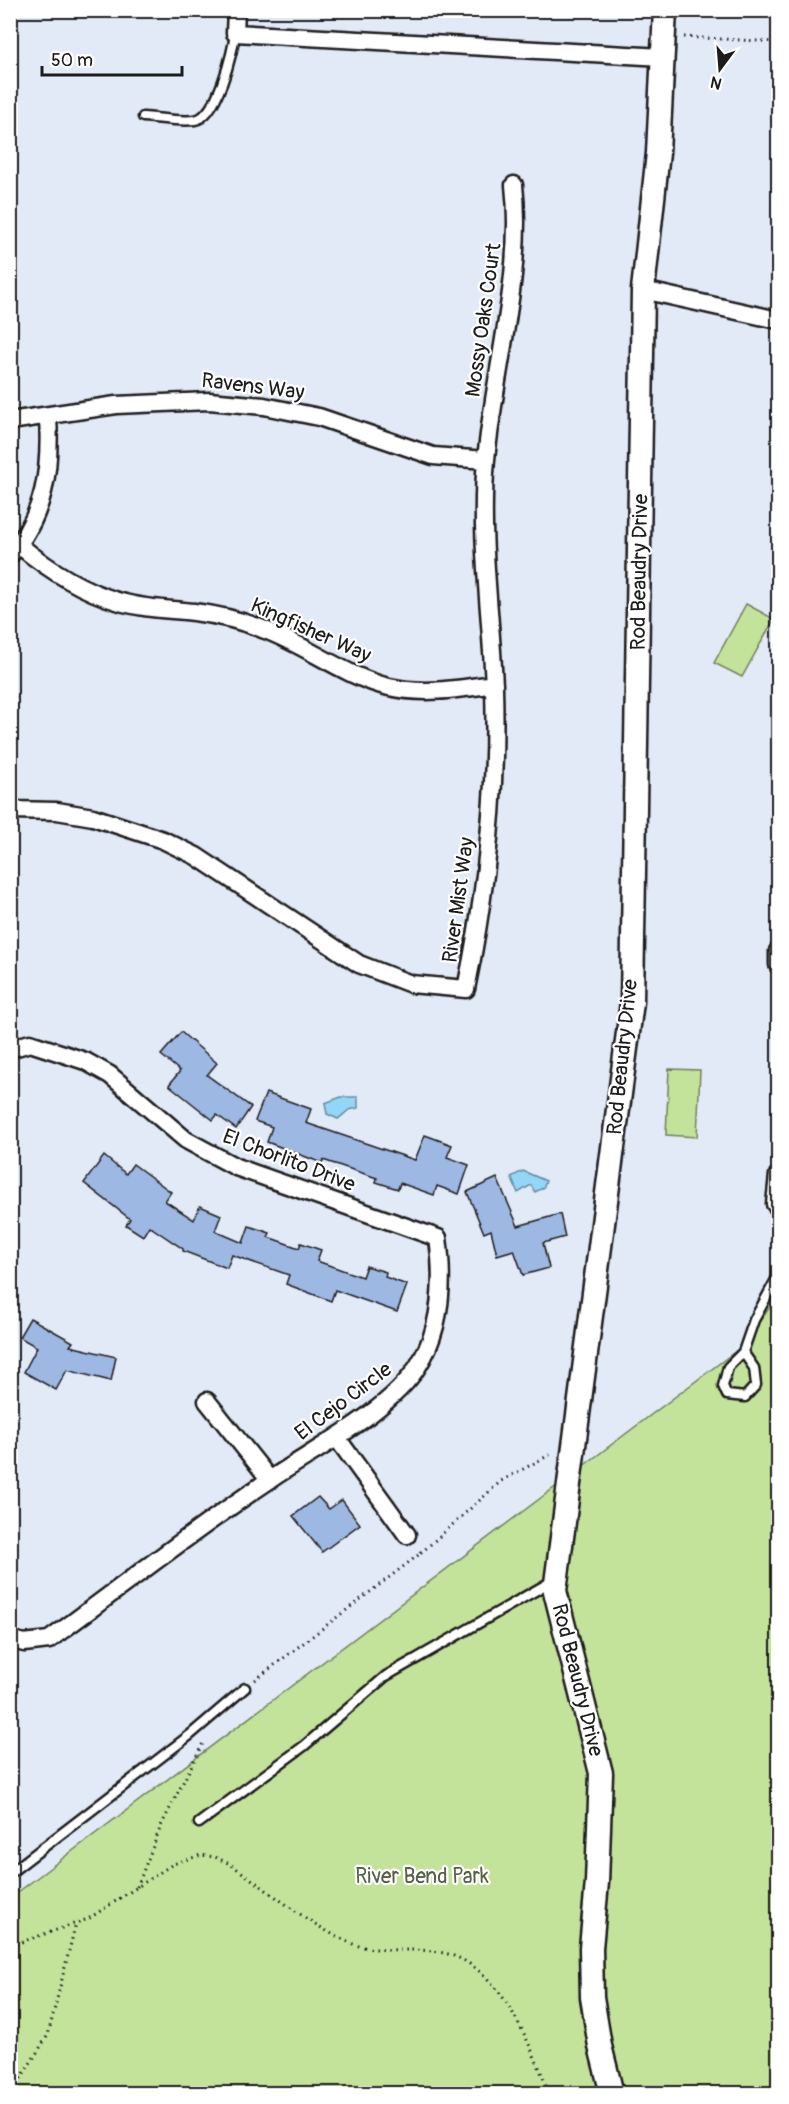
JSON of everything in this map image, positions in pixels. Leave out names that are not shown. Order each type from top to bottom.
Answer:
[{"type":"street","points":[[236,10],[235,33],[663,47]]},
{"type":"street","name":"Rod Beaudry Drive","points":[[612,2094],[600,2046],[592,1997],[591,1948],[597,1882],[601,1773],[555,1591],[632,1002],[643,290],[658,153],[665,10]]},
{"type":"street","name":"Mossy Oaks Court","points":[[486,460],[517,233],[514,185]]},
{"type":"street","points":[[643,290],[778,320]]},
{"type":"street","name":"Ravens Way","points":[[10,421],[153,402],[209,401],[264,406],[319,417],[433,456],[486,460]]},
{"type":"street","points":[[15,550],[34,520],[48,479],[50,451],[48,417]]},
{"type":"street","name":"River Mist Way","points":[[10,810],[57,811],[93,817],[163,840],[196,856],[359,964],[411,984],[466,989],[481,912],[491,830],[495,759],[494,684],[484,572],[486,460]]},
{"type":"street","name":"Kingfisher Way","points":[[15,550],[89,591],[133,605],[196,612],[265,630],[297,644],[347,672],[390,687],[442,691],[494,684]]},
{"type":"street","points":[[778,951],[778,965]]},
{"type":"street","name":"El Chorlito Drive","points":[[10,1049],[30,1042],[85,1061],[110,1075],[163,1122],[210,1155],[236,1167],[438,1238]]},
{"type":"street","points":[[778,1175],[775,1204],[778,1208]]},
{"type":"street","name":"El Cejo Circle","points":[[10,1639],[24,1643],[49,1640],[270,1480],[337,1438],[398,1391],[420,1365],[431,1340],[439,1306],[442,1261],[438,1238]]},
{"type":"street","points":[[207,1401],[270,1480]]},
{"type":"street","points":[[337,1438],[407,1535]]},
{"type":"lane","points":[[143,117],[197,120],[206,115],[232,60],[235,33]]},
{"type":"lane","points":[[743,1352],[754,1368],[756,1385],[745,1397],[727,1395],[723,1386],[728,1367],[743,1352],[754,1320],[778,1276]]},
{"type":"lane","points":[[199,1823],[304,1746],[386,1676],[557,1578]]},
{"type":"lane","points":[[10,1873],[190,1735],[245,1688]]},
{"type":"path","points":[[663,47],[778,42]]},
{"type":"path","points":[[245,1688],[421,1553],[501,1481],[573,1442]]},
{"type":"path","points":[[407,1535],[421,1553]]},
{"type":"path","points":[[137,1888],[161,1826],[205,1738]]},
{"type":"path","points":[[10,1946],[88,1919],[173,1864],[201,1855],[215,1857],[230,1864],[333,1934],[355,1944],[374,1949],[442,1952],[462,1959],[491,1981],[514,2016],[550,2094]]},
{"type":"path","points":[[11,2094],[48,2035],[76,1923]]},
{"type":"green space","points":[[746,604],[774,619],[742,677],[714,663]]},
{"type":"green space","points":[[669,1069],[700,1070],[697,1137],[666,1135]]},
{"type":"green space","name":"River Bend Park","points":[[778,1296],[778,2093],[11,2093],[10,1898],[741,1347]]},
{"type":"water","points":[[341,1097],[358,1097],[358,1108],[349,1110],[338,1119],[327,1114],[325,1103]]},
{"type":"water","points":[[523,1171],[546,1181],[543,1188],[535,1192],[531,1185],[518,1193],[511,1177]]},
{"type":"building","points":[[181,1032],[217,1063],[207,1075],[251,1107],[236,1129],[217,1115],[213,1120],[169,1085],[180,1071],[161,1055]]},
{"type":"building","points":[[266,1093],[311,1109],[306,1123],[415,1160],[425,1135],[452,1145],[447,1157],[469,1165],[459,1194],[437,1186],[434,1195],[400,1183],[398,1189],[376,1182],[377,1178],[323,1160],[322,1163],[267,1142],[272,1127],[255,1121]]},
{"type":"building","points":[[104,1156],[126,1174],[133,1164],[171,1192],[165,1201],[194,1220],[200,1206],[221,1215],[215,1231],[243,1243],[249,1226],[270,1233],[268,1237],[299,1248],[301,1243],[321,1250],[317,1261],[362,1277],[366,1266],[386,1272],[385,1277],[407,1285],[397,1312],[335,1290],[331,1301],[286,1284],[289,1275],[232,1255],[227,1268],[183,1251],[149,1226],[143,1236],[126,1225],[130,1219],[84,1183]]},
{"type":"building","points":[[497,1178],[518,1226],[560,1214],[565,1237],[543,1243],[549,1268],[523,1275],[514,1250],[497,1255],[491,1230],[484,1233],[467,1192]]},
{"type":"building","points":[[30,1318],[73,1342],[70,1346],[116,1357],[111,1381],[67,1370],[56,1390],[24,1372],[37,1347],[19,1337]]},
{"type":"building","points":[[318,1497],[329,1509],[342,1500],[360,1524],[322,1552],[293,1516]]}]
